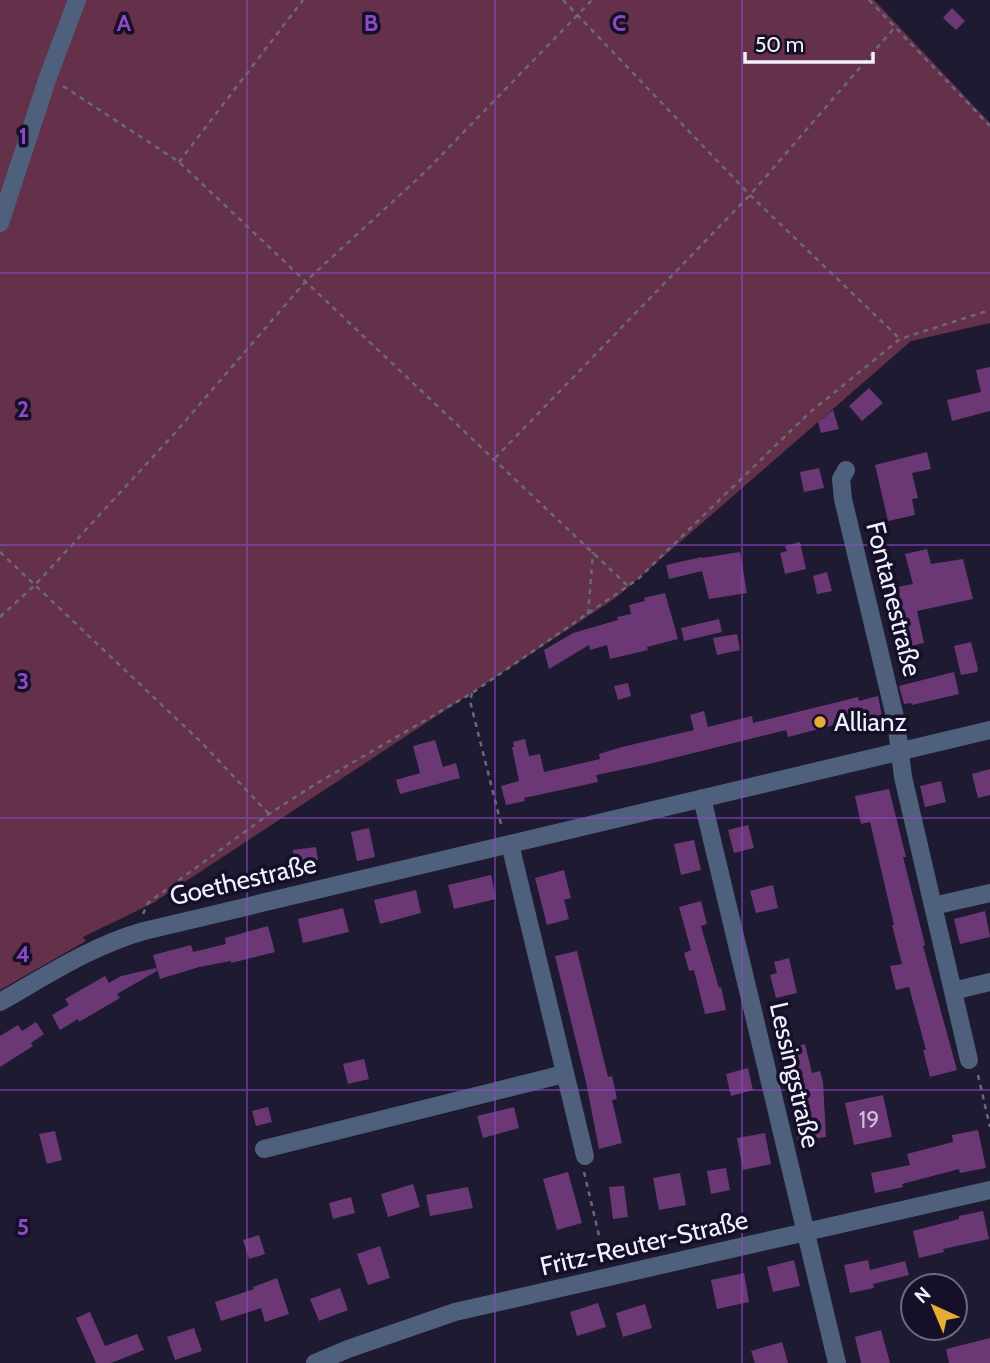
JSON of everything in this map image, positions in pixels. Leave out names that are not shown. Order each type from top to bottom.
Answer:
[{"type":"street","points":[[0,223],[48,77],[77,0]]},
{"type":"street","name":"Fontanestraße","points":[[846,470],[841,479],[843,499],[897,721],[903,778],[969,1060]]},
{"type":"street","name":"Goethestraße","points":[[0,1002],[122,937],[990,730]]},
{"type":"street","name":"Lessingstraße","points":[[702,798],[837,1363]]},
{"type":"street","points":[[510,844],[585,1156]]},
{"type":"street","points":[[933,906],[990,892]]},
{"type":"street","points":[[953,991],[990,982]]},
{"type":"street","points":[[264,1149],[564,1074]]},
{"type":"street","name":"Fritz-Reuter-Straße","points":[[315,1363],[455,1312],[990,1190]]},
{"type":"path","points":[[178,162],[303,0]]},
{"type":"path","points":[[563,0],[750,195],[900,339]]},
{"type":"path","points":[[0,617],[35,585],[174,434],[306,281],[424,173],[592,0]]},
{"type":"path","points":[[869,0],[990,126]]},
{"type":"path","points":[[495,458],[750,195],[895,27]]},
{"type":"path","points":[[48,77],[178,162],[628,586]]},
{"type":"path","points":[[144,931],[143,912],[148,903],[269,814],[325,778],[472,693],[638,579],[808,414],[900,339],[990,310]]},
{"type":"path","points":[[0,552],[201,742],[269,814]]},
{"type":"path","points":[[588,614],[593,552]]},
{"type":"path","points":[[472,693],[470,701],[500,824],[510,844]]},
{"type":"path","points":[[969,1060],[976,1069],[990,1127]]},
{"type":"path","points":[[585,1156],[582,1162],[609,1279]]},
{"type":"shaded area","points":[[0,0],[874,0],[990,123],[990,323],[911,341],[617,597],[153,903],[83,937],[86,941],[0,990]]},
{"type":"building","points":[[952,8],[965,21],[956,30],[943,18]]},
{"type":"building","points":[[990,367],[990,411],[952,421],[947,400],[981,392],[976,370]]},
{"type":"building","points":[[869,388],[883,403],[862,421],[849,406]]},
{"type":"building","points":[[833,410],[839,429],[821,433],[818,422]]},
{"type":"building","points":[[927,452],[931,469],[912,473],[918,498],[912,499],[915,515],[888,521],[875,465]]},
{"type":"building","points":[[819,468],[824,488],[804,492],[800,472]]},
{"type":"building","points":[[800,542],[806,569],[785,574],[780,553],[787,551],[785,546]]},
{"type":"building","points":[[927,549],[931,564],[963,559],[973,599],[917,611],[924,643],[899,649],[894,630],[906,627],[898,587],[913,584],[905,554]]},
{"type":"building","points":[[740,552],[747,593],[709,599],[702,571],[669,579],[666,565]]},
{"type":"building","points":[[827,572],[832,591],[817,594],[813,576]]},
{"type":"building","points":[[665,593],[678,639],[610,659],[607,645],[590,650],[589,645],[549,669],[544,650],[573,633],[631,614],[629,605]]},
{"type":"building","points":[[719,619],[722,632],[684,641],[681,628]]},
{"type":"building","points":[[737,634],[740,650],[717,655],[713,638]]},
{"type":"building","points":[[971,642],[978,669],[977,672],[961,675],[954,646]]},
{"type":"building","points":[[954,672],[959,694],[912,705],[904,704],[899,686]]},
{"type":"building","points":[[628,683],[631,696],[618,700],[614,686]]},
{"type":"building","points":[[878,696],[882,716],[862,721],[861,718],[788,737],[786,730],[596,775],[598,782],[524,798],[525,801],[506,805],[501,786],[519,781],[513,742],[525,739],[529,756],[540,754],[544,772],[600,759],[599,754],[622,747],[694,730],[690,715],[704,711],[708,727],[752,716],[753,723],[858,697],[859,701]]},
{"type":"building","points":[[435,740],[443,767],[456,763],[460,778],[400,794],[396,780],[420,773],[413,746]]},
{"type":"building","points":[[990,769],[990,795],[978,798],[972,774]]},
{"type":"building","points":[[941,781],[946,802],[925,807],[920,786]]},
{"type":"building","points":[[889,789],[906,857],[903,857],[925,945],[923,946],[957,1070],[930,1077],[923,1050],[926,1050],[909,987],[896,990],[890,966],[902,964],[894,925],[870,822],[861,824],[855,796]]},
{"type":"building","points":[[748,825],[754,848],[734,853],[728,830]]},
{"type":"building","points":[[369,828],[375,857],[357,861],[351,832]]},
{"type":"building","points":[[694,840],[701,870],[681,875],[674,844]]},
{"type":"building","points":[[316,847],[318,860],[294,863],[293,850]]},
{"type":"building","points":[[564,870],[571,898],[564,900],[569,919],[547,925],[535,878]]},
{"type":"building","points":[[491,875],[496,899],[454,909],[448,885]]},
{"type":"building","points":[[773,885],[778,908],[756,913],[750,891]]},
{"type":"building","points":[[416,890],[421,913],[380,924],[374,900]]},
{"type":"building","points":[[701,901],[707,924],[701,926],[726,1010],[705,1014],[694,970],[689,971],[684,953],[691,950],[679,907]]},
{"type":"building","points":[[343,908],[349,932],[303,943],[298,919]]},
{"type":"building","points":[[985,911],[990,937],[960,944],[954,919]]},
{"type":"building","points":[[268,926],[275,952],[231,963],[199,967],[160,979],[153,955],[191,945],[193,952],[226,944],[225,938]]},
{"type":"building","points":[[577,951],[608,1077],[612,1076],[617,1099],[612,1100],[622,1143],[599,1149],[586,1082],[555,956]]},
{"type":"building","points":[[789,958],[797,993],[776,998],[770,975],[777,973],[774,962]]},
{"type":"building","points":[[156,968],[157,971],[117,994],[120,998],[60,1030],[52,1015],[69,1005],[65,999],[105,976],[109,983],[121,976]]},
{"type":"building","points":[[36,1022],[44,1034],[31,1043],[33,1046],[0,1067],[0,1036],[18,1025],[22,1031]]},
{"type":"building","points":[[805,1044],[812,1073],[820,1071],[823,1082],[826,1137],[798,1141],[793,1117],[806,1113],[799,1081],[790,1083],[785,1060],[794,1058],[791,1048]]},
{"type":"building","points":[[364,1059],[369,1079],[348,1084],[343,1064]]},
{"type":"building","points":[[748,1068],[753,1090],[731,1096],[726,1074]]},
{"type":"building","points":[[883,1095],[892,1137],[854,1145],[845,1103]]},
{"type":"building","points":[[268,1107],[272,1122],[256,1126],[252,1111]]},
{"type":"building","points":[[514,1107],[519,1128],[483,1138],[477,1116]]},
{"type":"building","points":[[978,1130],[986,1168],[960,1173],[959,1169],[875,1193],[871,1173],[910,1165],[907,1154],[953,1142],[952,1135]]},
{"type":"building","points":[[55,1131],[62,1160],[47,1164],[39,1134]]},
{"type":"building","points":[[765,1133],[771,1164],[743,1170],[737,1138]]},
{"type":"building","points":[[726,1168],[730,1190],[711,1194],[707,1171]]},
{"type":"building","points":[[568,1172],[582,1223],[557,1230],[543,1179]]},
{"type":"building","points":[[680,1173],[686,1205],[659,1210],[653,1178]]},
{"type":"building","points":[[413,1184],[420,1207],[388,1217],[381,1194]]},
{"type":"building","points":[[624,1186],[628,1217],[613,1219],[609,1187]]},
{"type":"building","points":[[468,1187],[473,1208],[430,1216],[426,1195]]},
{"type":"building","points":[[351,1197],[355,1213],[333,1219],[329,1203]]},
{"type":"building","points":[[983,1211],[989,1239],[943,1249],[944,1252],[919,1258],[913,1231]]},
{"type":"building","points":[[259,1235],[265,1254],[249,1259],[243,1240]]},
{"type":"building","points":[[380,1246],[390,1278],[368,1285],[357,1254]]},
{"type":"building","points":[[794,1260],[800,1286],[773,1292],[767,1267]]},
{"type":"building","points":[[868,1260],[870,1270],[905,1261],[908,1272],[899,1272],[899,1278],[873,1284],[874,1288],[850,1293],[844,1265]]},
{"type":"building","points":[[744,1273],[749,1302],[717,1309],[711,1280]]},
{"type":"building","points":[[277,1278],[289,1314],[265,1322],[261,1308],[221,1321],[215,1302]]},
{"type":"building","points":[[340,1288],[348,1310],[319,1321],[310,1299]]},
{"type":"building","points":[[598,1303],[606,1327],[577,1336],[570,1312]]},
{"type":"building","points":[[645,1304],[652,1328],[623,1337],[616,1313]]},
{"type":"building","points":[[90,1312],[105,1346],[137,1334],[144,1350],[111,1363],[96,1363],[76,1318]]},
{"type":"building","points":[[194,1328],[202,1351],[175,1360],[167,1337]]},
{"type":"building","points":[[881,1330],[890,1363],[861,1363],[855,1337]]},
{"type":"building","points":[[990,1338],[990,1363],[949,1363],[946,1349]]},
{"type":"building","points":[[782,1342],[788,1363],[755,1363],[751,1351]]},
{"type":"place","name":"Allianz","points":[[820,722]]}]
